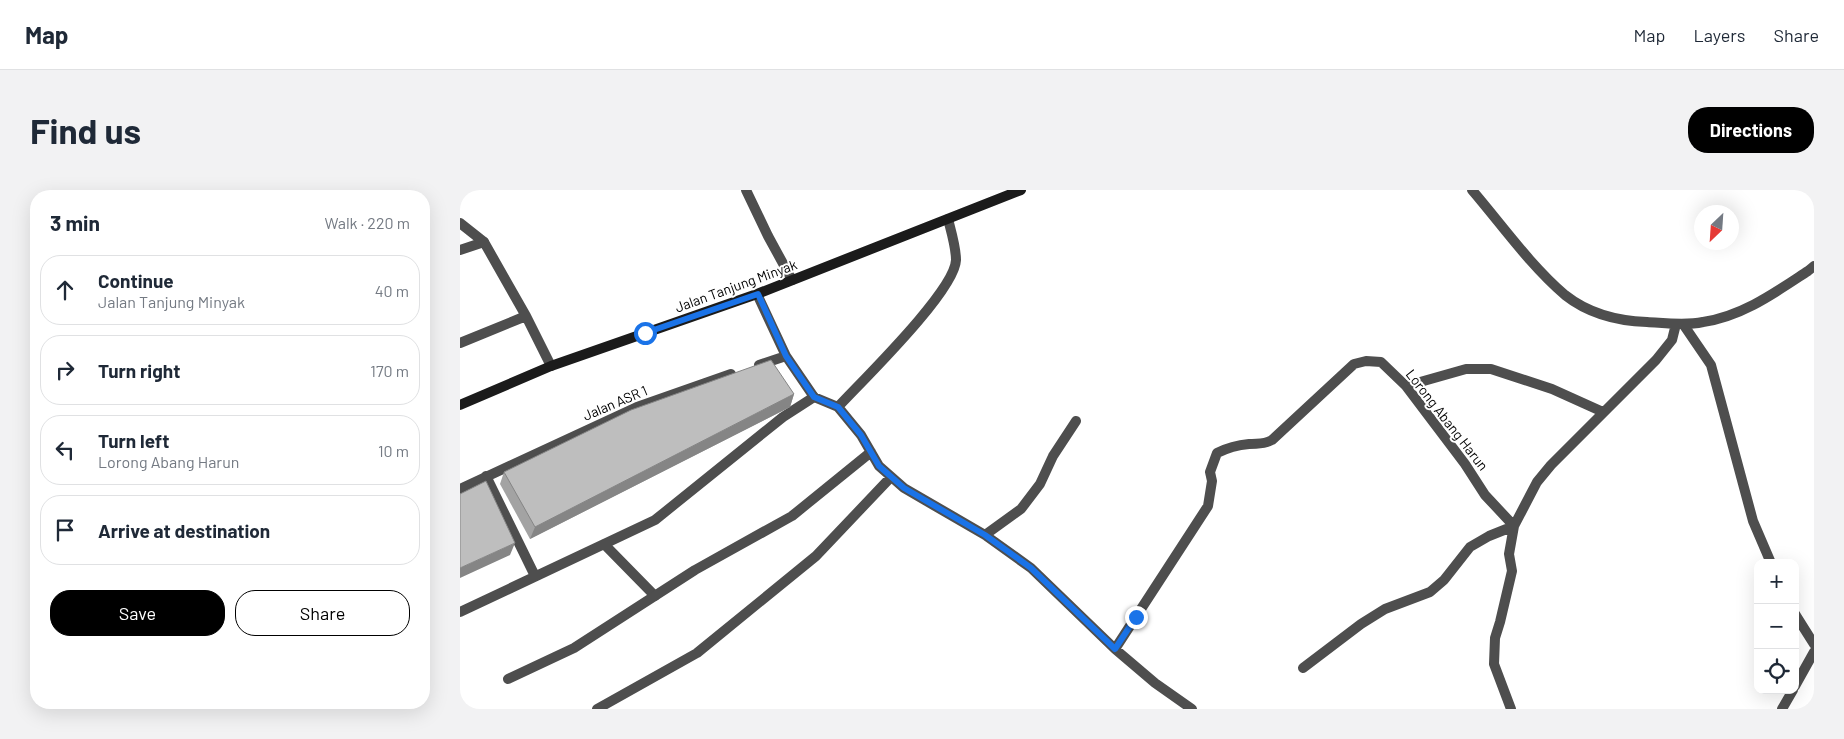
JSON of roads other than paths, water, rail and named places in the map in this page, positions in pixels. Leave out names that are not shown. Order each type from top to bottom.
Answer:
[{"type":"main road","name":"Jalan Tanjung Minyak","points":[[460,405],[552,366],[758,294],[1021,190]]},
{"type":"street","points":[[746,190],[792,280]]},
{"type":"street","points":[[1472,190],[1539,270],[1566,295],[1595,313],[1611,318],[1628,321],[1680,324],[1705,322],[1760,302],[1814,266]]},
{"type":"street","points":[[838,407],[923,316],[949,280],[956,261],[948,219]]},
{"type":"street","points":[[460,223],[484,242],[552,366]]},
{"type":"street","points":[[460,250],[484,242]]},
{"type":"street","points":[[758,294],[786,356],[814,397],[838,407],[861,435],[879,466],[904,488],[985,535],[1031,568],[1115,649],[1155,683],[1192,709]]},
{"type":"street","points":[[460,343],[526,316]]},
{"type":"street","points":[[1511,709],[1494,664],[1494,638],[1500,622],[1512,571],[1509,554],[1514,526],[1537,482],[1551,465],[1656,360],[1672,340],[1680,324]]},
{"type":"street","points":[[1680,324],[1712,365],[1753,522],[1769,559]]},
{"type":"street","name":"Jalan ASR 1","points":[[460,489],[637,407],[786,356]]},
{"type":"street","name":"Lorong Abang Harun","points":[[1115,649],[1208,506],[1212,482],[1210,472],[1217,453],[1229,448],[1249,444],[1263,445],[1272,440],[1354,364],[1366,361],[1381,362],[1406,386],[1465,464],[1485,495],[1514,526]]},
{"type":"street","points":[[1406,386],[1466,369],[1491,369],[1552,390],[1603,412]]},
{"type":"street","points":[[460,612],[655,520],[784,417],[814,397]]},
{"type":"street","points":[[985,535],[1021,508],[1026,502],[1040,484],[1053,456],[1076,421]]},
{"type":"street","points":[[508,679],[574,648],[696,570],[792,516],[871,452]]},
{"type":"street","points":[[486,476],[536,576]]},
{"type":"street","points":[[597,709],[697,653],[816,556],[891,477]]},
{"type":"street","points":[[1303,668],[1361,624],[1385,609],[1430,592],[1444,580],[1470,547],[1489,536],[1514,526]]},
{"type":"street","points":[[604,544],[655,596]]},
{"type":"street","points":[[1799,620],[1814,644]]},
{"type":"street","points":[[1799,679],[1814,652]]},
{"type":"street","points":[[1782,709],[1791,694]]}]
